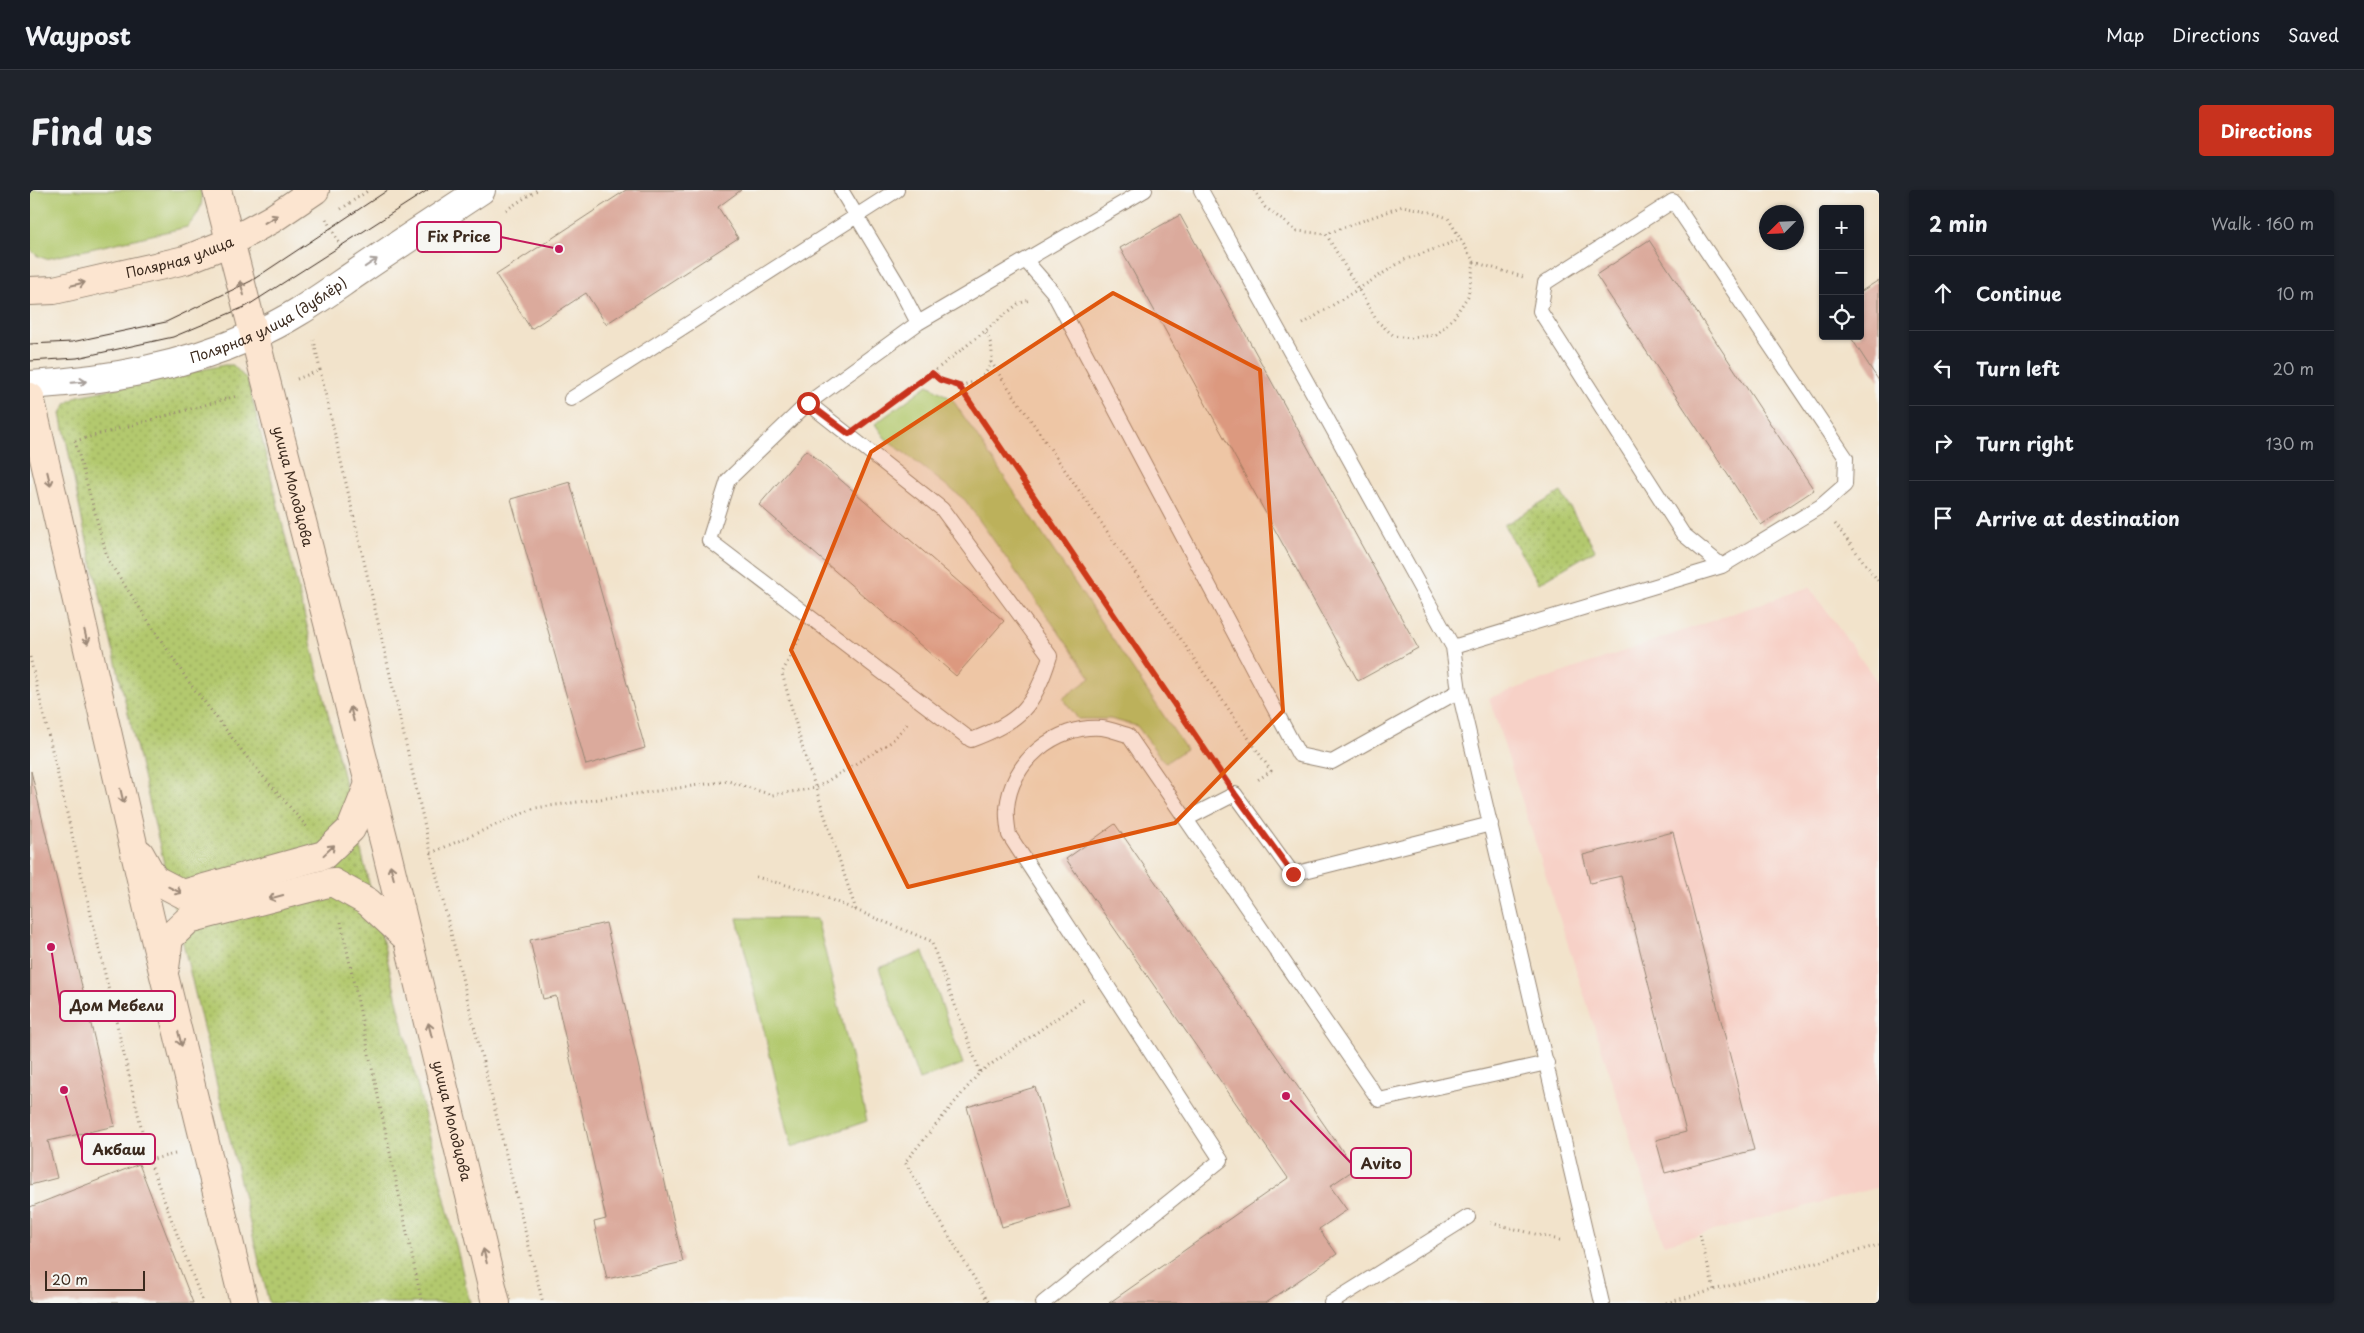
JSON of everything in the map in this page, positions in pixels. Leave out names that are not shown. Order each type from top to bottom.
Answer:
[{"type":"street","name":"улица Молодцова","points":[[217,190],[370,784],[496,1303]]},
{"type":"street","name":"Полярная улица","points":[[30,291],[54,290],[185,260],[230,242],[272,219],[315,190]]},
{"type":"street","name":"Полярная улица (дублёр)","points":[[30,385],[86,381],[142,372],[199,356],[255,335],[307,308],[481,190]]},
{"type":"street","points":[[30,397],[164,974],[244,1303]]},
{"type":"street","points":[[133,842],[154,879],[183,894],[324,855],[351,829],[370,784]]},
{"type":"street","points":[[164,974],[169,938],[189,919],[332,882],[368,902],[408,938]]},
{"type":"lane","points":[[841,190],[897,283],[918,323]]},
{"type":"lane","points":[[571,399],[897,190]]},
{"type":"lane","points":[[808,403],[942,509],[1050,656],[1041,685],[1024,710],[1000,729],[972,740],[709,540],[728,480],[808,403],[918,323],[1145,190]]},
{"type":"lane","points":[[1201,190],[1453,647],[1459,691],[1602,1303]]},
{"type":"lane","points":[[1453,647],[1722,566],[1821,506],[1845,485],[1846,458],[1673,201],[1546,283],[1540,310],[1683,534],[1722,566]]},
{"type":"lane","points":[[1026,261],[1053,292],[1299,755],[1332,762],[1459,691]]},
{"type":"lane","points":[[1043,1303],[1221,1160],[1009,836],[1007,808],[1013,782],[1028,758],[1049,741],[1074,730],[1102,728],[1128,735],[1379,1100],[1547,1063]]},
{"type":"lane","points":[[1186,818],[1235,794],[1293,874],[1490,824]]},
{"type":"lane","points":[[1331,1303],[1468,1217]]},
{"type":"path","points":[[344,251],[325,219],[369,190]]},
{"type":"path","points":[[504,211],[537,190]]},
{"type":"path","points":[[1254,190],[1265,207],[1297,231],[1326,234],[1403,206],[1427,210],[1448,218],[1474,262],[1468,296],[1454,318],[1436,335],[1410,338],[1394,336],[1377,321],[1326,234]]},
{"type":"path","points":[[1282,337],[1404,260],[1462,239]]},
{"type":"path","points":[[1474,262],[1546,283]]},
{"type":"path","points":[[849,434],[932,373],[1018,304],[1053,292]]},
{"type":"path","points":[[932,373],[940,380],[959,386],[978,380],[991,362],[992,351],[985,331]]},
{"type":"path","points":[[313,336],[431,853],[542,1303]]},
{"type":"path","points":[[959,386],[1235,794],[1271,771],[991,362]]},
{"type":"path","points":[[295,380],[320,370]]},
{"type":"path","points":[[67,443],[241,395]]},
{"type":"path","points":[[1821,506],[1879,582]]},
{"type":"path","points":[[811,617],[782,672],[816,788],[856,910]]},
{"type":"path","points":[[30,658],[150,1160],[203,1303]]},
{"type":"path","points":[[431,853],[536,808],[728,782],[772,795],[816,788],[891,742],[925,704]]},
{"type":"path","points":[[756,877],[812,892],[931,941],[980,1072]]},
{"type":"path","points":[[989,1303],[905,1162],[980,1072],[1106,984]]},
{"type":"path","points":[[150,1160],[206,1148]]},
{"type":"path","points":[[1468,1217],[1590,1248]]},
{"type":"path","points":[[1700,1235],[1714,1290]]},
{"type":"path","points":[[1666,1303],[1879,1245]]},
{"type":"highlighted area","points":[[1113,293],[1260,370],[1283,711],[1175,823],[908,887],[791,650],[871,452]]},
{"type":"shaded area","points":[[1809,587],[1879,684],[1879,1187],[1664,1244],[1489,698]]},
{"type":"green space","points":[[30,190],[200,190],[202,201],[197,215],[187,227],[46,259],[36,255],[30,249]]},
{"type":"green space","points":[[224,365],[233,365],[248,381],[470,1303],[269,1303],[82,520],[61,413],[67,403],[78,396]]},
{"type":"green space","points":[[928,385],[952,399],[1186,749],[1165,763],[1137,726],[1110,719],[1078,719],[1063,698],[1091,678],[965,500],[885,438],[875,424]]},
{"type":"green space","points":[[1561,492],[1595,550],[1539,583],[1504,525]]},
{"type":"green space","points":[[737,918],[817,919],[867,1121],[792,1147]]},
{"type":"green space","points":[[923,952],[963,1064],[919,1080],[879,968]]},
{"type":"building","points":[[626,190],[741,190],[718,207],[738,238],[606,324],[586,293],[531,329],[496,275]]},
{"type":"building","points":[[1180,215],[1418,648],[1358,681],[1120,248]]},
{"type":"building","points":[[1649,240],[1814,490],[1761,525],[1596,275]]},
{"type":"building","points":[[1879,280],[1879,381],[1853,340],[1864,340],[1864,289]]},
{"type":"building","points":[[806,450],[1004,621],[956,676],[759,505]]},
{"type":"building","points":[[570,482],[645,748],[586,765],[511,499]]},
{"type":"building","points":[[31,771],[115,1126],[48,1141],[57,1178],[30,1185]]},
{"type":"building","points":[[1115,824],[1355,1169],[1330,1186],[1347,1210],[1319,1229],[1337,1254],[1266,1303],[1109,1303],[1288,1178],[1066,859]]},
{"type":"building","points":[[1673,832],[1754,1150],[1665,1173],[1656,1140],[1686,1132],[1621,876],[1590,883],[1583,855]]},
{"type":"building","points":[[606,923],[683,1262],[607,1279],[594,1222],[606,1219],[556,996],[543,999],[530,940]]},
{"type":"building","points":[[1035,1087],[1070,1207],[1002,1227],[967,1107]]},
{"type":"building","points":[[139,1164],[193,1303],[30,1303],[30,1207]]},
{"type":"tram line","points":[[30,344],[72,342],[166,322],[251,281],[388,190]]},
{"type":"tram line","points":[[30,361],[77,358],[173,337],[247,306],[428,190]]},
{"type":"place","name":"Fix Price","points":[[559,249]]},
{"type":"place","name":"Дом Мебели","points":[[51,947]]},
{"type":"place","name":"Акбаш","points":[[64,1090]]},
{"type":"place","name":"Avito","points":[[1286,1096]]},
{"type":"route","points":[[808,403],[849,434],[932,373],[940,380],[959,386],[1235,794],[1293,874]]}]
